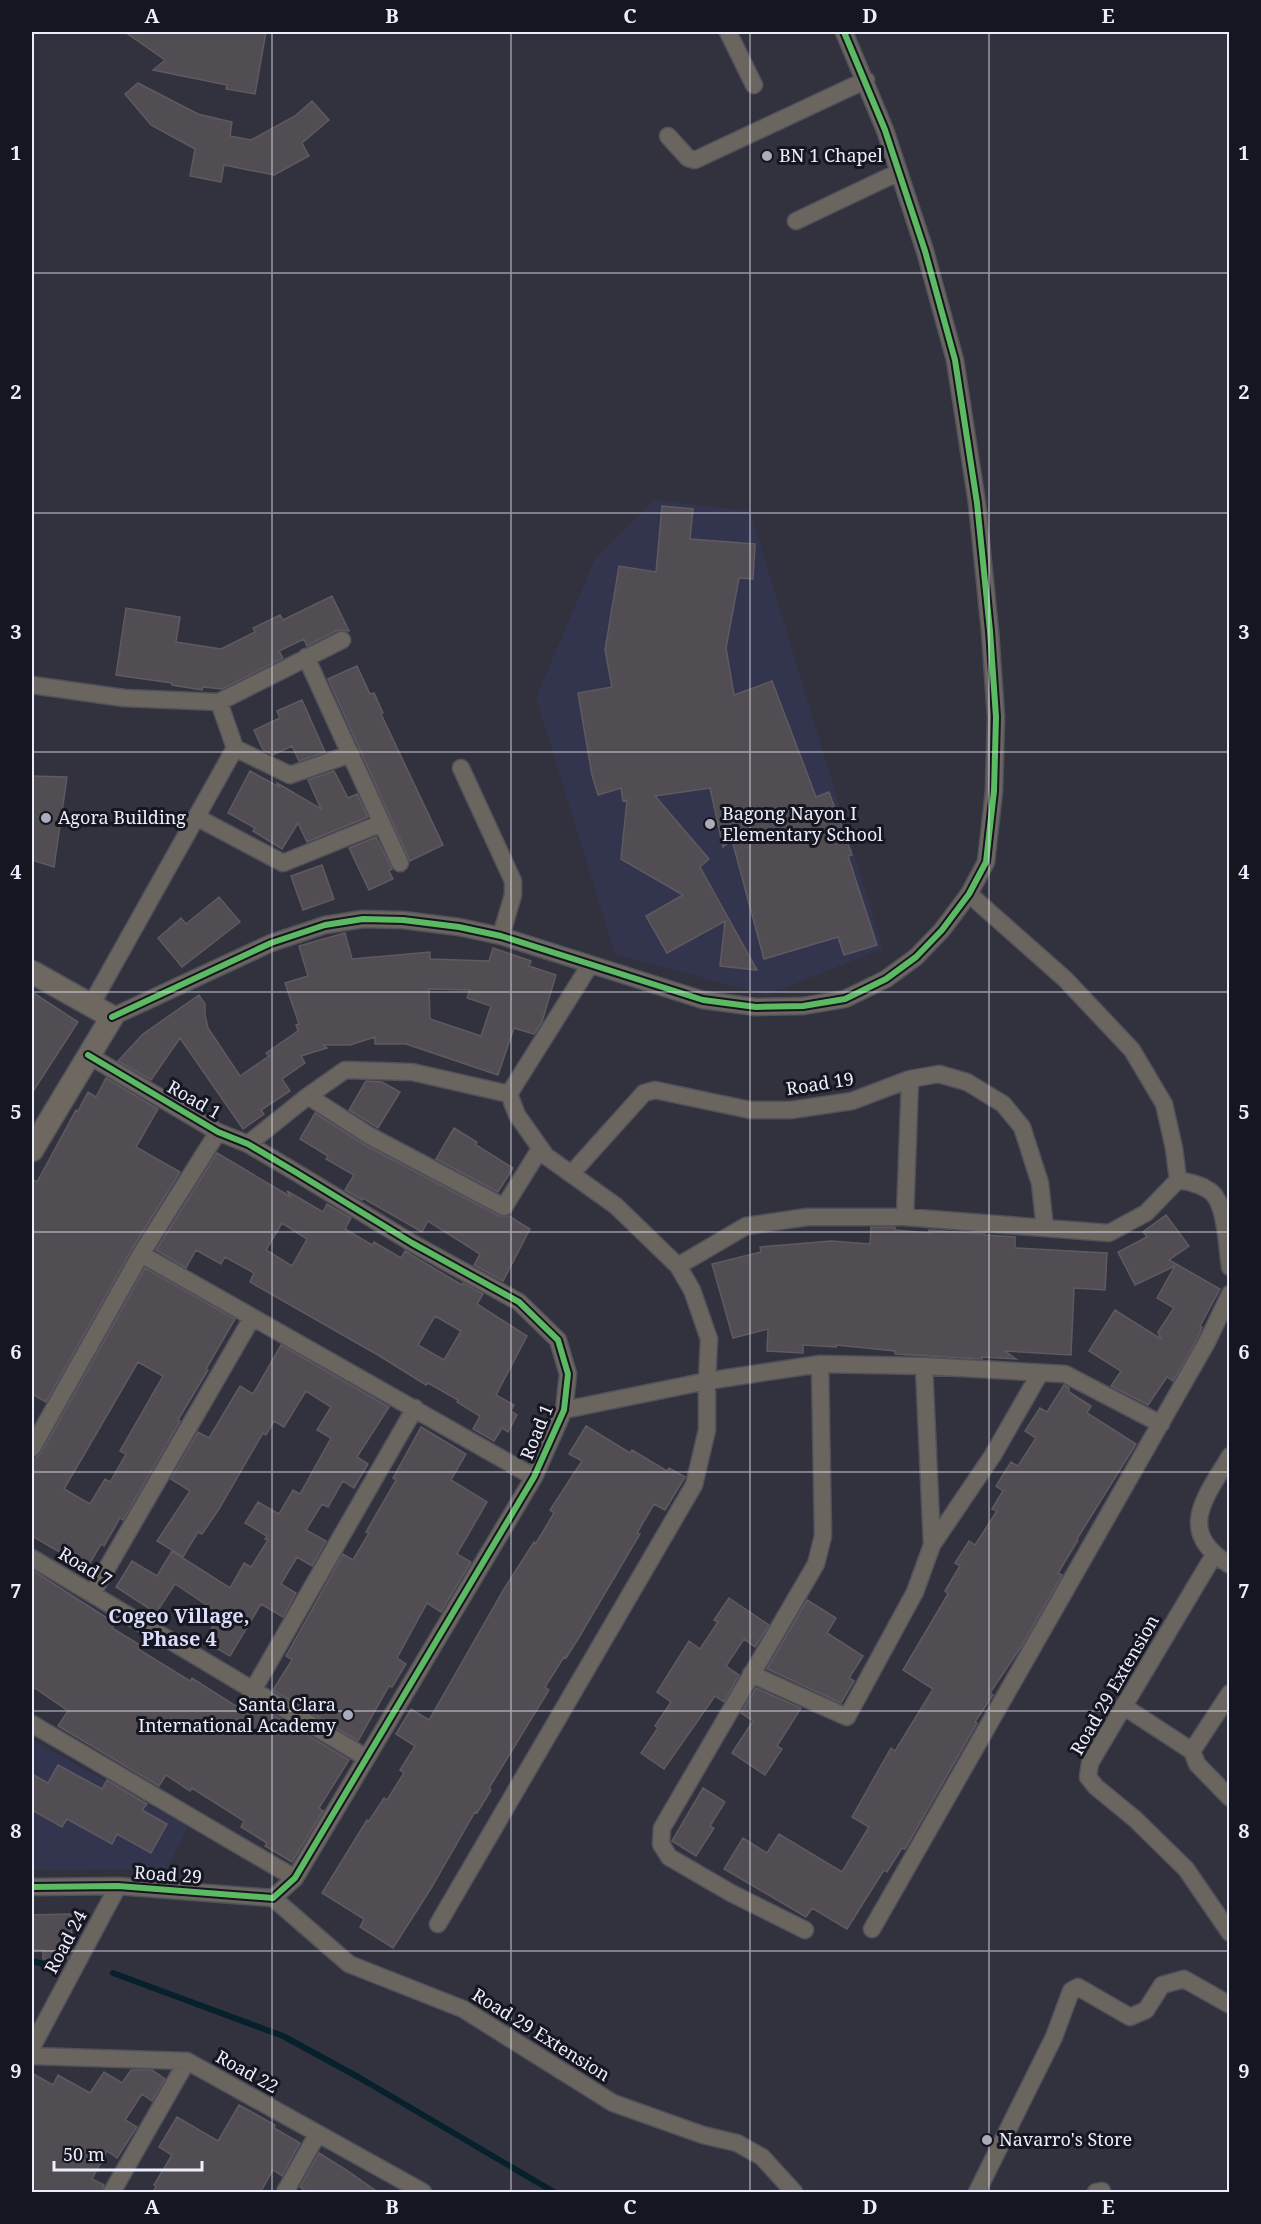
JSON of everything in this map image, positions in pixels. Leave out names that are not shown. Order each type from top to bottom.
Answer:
[{"type":"street","points":[[728,32],[754,85]]},
{"type":"street","points":[[32,1150],[111,1017],[271,943],[325,925],[363,919],[403,920],[459,927],[501,936],[702,1000],[756,1007],[803,1006],[845,999],[886,979],[916,957],[942,930],[969,894],[986,862],[994,791],[996,717],[977,503],[955,360],[925,251],[866,80],[844,32]]},
{"type":"street","points":[[668,136],[688,158],[695,160],[866,80]]},
{"type":"street","points":[[796,221],[899,172]]},
{"type":"street","points":[[32,685],[124,698],[219,702],[342,640]]},
{"type":"street","points":[[306,657],[400,863]]},
{"type":"street","points":[[219,702],[235,748],[290,775],[351,754]]},
{"type":"street","points":[[91,1005],[198,818],[235,748]]},
{"type":"street","points":[[461,768],[513,880],[513,896],[501,936]]},
{"type":"street","points":[[198,818],[283,863],[381,823]]},
{"type":"street","points":[[969,894],[1065,979],[1132,1050],[1164,1104],[1174,1148],[1178,1180]]},
{"type":"street","points":[[509,1094],[590,965]]},
{"type":"street","points":[[32,972],[111,1017]]},
{"type":"street","name":"Road 1","points":[[88,1055],[218,1132],[248,1144],[412,1243],[519,1302],[558,1340],[568,1374],[564,1410],[534,1477],[295,1878]]},
{"type":"street","points":[[248,1144],[345,1070],[412,1072],[509,1094]]},
{"type":"street","name":"Road 19","points":[[572,1173],[644,1093],[655,1090],[750,1110],[791,1110],[852,1101],[910,1079],[939,1074],[967,1082],[1003,1104],[1022,1127],[1040,1183],[1045,1228]]},
{"type":"street","points":[[904,1218],[910,1079]]},
{"type":"street","points":[[438,1924],[694,1485],[707,1430],[709,1339],[692,1290],[678,1266],[616,1206],[546,1156],[517,1115],[509,1094]]},
{"type":"street","points":[[308,1096],[370,1136],[504,1207],[540,1149]]},
{"type":"street","points":[[32,1448],[141,1254],[218,1132]]},
{"type":"street","points":[[678,1266],[746,1226],[807,1217],[904,1218],[1109,1233],[1146,1213],[1178,1180]]},
{"type":"street","points":[[1178,1180],[1199,1185],[1212,1192],[1220,1204],[1230,1267]]},
{"type":"street","points":[[141,1254],[534,1477]]},
{"type":"street","points":[[872,1929],[1161,1424],[1207,1342],[1230,1294]]},
{"type":"street","points":[[92,1594],[252,1318]]},
{"type":"street","points":[[564,1410],[707,1381],[820,1365],[924,1366],[1065,1374],[1161,1424]]},
{"type":"street","points":[[805,1930],[730,1893],[669,1857],[661,1844],[662,1828],[816,1564],[819,1555],[823,1536],[820,1365]]},
{"type":"street","points":[[924,1366],[932,1545]]},
{"type":"street","points":[[752,1674],[847,1717],[915,1592],[932,1545],[993,1455],[1040,1373]]},
{"type":"street","points":[[253,1690],[415,1408]]},
{"type":"street","points":[[1230,1456],[1202,1505],[1198,1521],[1198,1531],[1214,1555],[1230,1565]]},
{"type":"street","name":"Road 29 Extension","points":[[1214,1555],[1090,1762],[1088,1777],[1096,1787],[1136,1819],[1186,1869],[1230,1933]]},
{"type":"street","name":"Road 7","points":[[32,1558],[365,1758]]},
{"type":"street","points":[[1192,1751],[1230,1693]]},
{"type":"street","points":[[1123,1706],[1192,1751],[1197,1764],[1230,1798]]},
{"type":"street","points":[[32,1724],[295,1878],[273,1898]]},
{"type":"street","name":"Road 29","points":[[32,1887],[118,1886],[273,1898]]},
{"type":"street","name":"Road 24","points":[[32,2047],[118,1886]]},
{"type":"street","name":"Road 29 Extension","points":[[273,1898],[349,1964],[463,2009],[613,2103],[703,2135],[737,2144],[762,2157],[794,2193]]},
{"type":"street","points":[[977,2193],[1054,2037],[1071,1990],[1078,1987],[1130,2017],[1146,2010],[1162,1985],[1184,1979],[1230,2005]]},
{"type":"street","name":"Road 22","points":[[32,2056],[187,2061],[423,2193]]},
{"type":"street","points":[[112,2193],[187,2061]]},
{"type":"street","points":[[285,2193],[317,2135]]},
{"type":"shaded area","name":"Bagong Nayon I Elementary School","points":[[655,500],[750,511],[883,949],[766,995],[615,954],[536,698],[595,559]]},
{"type":"shaded area","points":[[32,1740],[188,1827],[167,1869],[32,1870]]},
{"type":"building","points":[[125,32],[266,32],[255,94],[226,89],[227,85],[153,70],[165,60]]},
{"type":"building","points":[[138,83],[198,114],[232,122],[230,136],[251,140],[295,116],[312,101],[329,120],[302,143],[309,156],[274,175],[224,165],[221,182],[190,176],[195,149],[151,125],[125,94]]},
{"type":"building","name":"Bagong Nayon I Elementary School","points":[[662,506],[693,509],[690,539],[755,544],[753,579],[739,578],[726,648],[734,695],[772,681],[816,797],[829,792],[852,855],[848,856],[877,945],[844,955],[838,937],[764,959],[732,840],[723,847],[710,788],[655,796],[709,859],[700,867],[757,970],[720,966],[725,921],[667,953],[646,916],[683,895],[621,859],[627,800],[623,801],[621,788],[598,795],[592,775],[578,693],[612,687],[605,650],[619,566],[656,572]]},
{"type":"building","points":[[332,596],[349,631],[338,630],[307,646],[304,639],[279,651],[283,658],[222,689],[203,687],[202,690],[116,675],[126,608],[180,617],[176,642],[221,649],[255,632],[253,628],[280,615],[283,620]]},
{"type":"building","points":[[357,666],[370,694],[374,693],[383,713],[381,714],[443,845],[410,861],[328,679]]},
{"type":"building","points":[[302,700],[325,752],[299,761],[292,746],[273,755],[263,750],[254,730],[280,718],[277,711]]},
{"type":"building","points":[[250,771],[279,787],[277,783],[321,809],[308,780],[334,771],[348,798],[357,794],[368,817],[307,842],[298,823],[282,849],[253,831],[255,828],[228,813]]},
{"type":"building","name":"Agora Building","points":[[32,776],[67,777],[54,867],[32,860]]},
{"type":"building","points":[[376,837],[392,869],[389,871],[393,879],[369,890],[349,848]]},
{"type":"building","points":[[322,865],[334,899],[303,910],[291,876]]},
{"type":"building","points":[[219,897],[240,922],[182,967],[158,938],[181,918],[186,924]]},
{"type":"building","points":[[345,933],[352,959],[430,952],[430,959],[489,961],[493,948],[531,961],[529,966],[556,975],[542,1022],[534,1034],[514,1028],[498,1075],[406,1044],[375,1044],[375,1037],[350,1045],[323,1045],[327,1048],[301,1056],[305,1063],[282,1079],[290,1091],[261,1110],[264,1114],[243,1129],[180,1038],[151,1080],[118,1061],[143,1034],[199,995],[205,1004],[208,1028],[240,1076],[269,1056],[266,1053],[298,1031],[296,1025],[299,1024],[285,983],[308,976],[299,946]],"holes":[[[429,989],[470,990],[467,998],[491,1006],[481,1036],[430,1019]]]},
{"type":"building","points":[[32,992],[78,1022],[32,1093]]},
{"type":"building","points":[[106,1078],[158,1109],[136,1147],[180,1172],[132,1249],[46,1402],[32,1394],[32,1179],[37,1182],[88,1092],[96,1097]]},
{"type":"building","points":[[366,1081],[382,1082],[400,1092],[378,1128],[349,1110]]},
{"type":"building","points":[[315,1113],[365,1145],[499,1216],[509,1216],[530,1229],[503,1281],[474,1265],[480,1254],[428,1221],[422,1232],[345,1190],[354,1175],[326,1159],[328,1156],[300,1139]]},
{"type":"building","points":[[454,1128],[513,1168],[498,1192],[436,1159]]},
{"type":"building","points":[[217,1153],[291,1197],[287,1191],[323,1212],[327,1204],[351,1218],[345,1229],[372,1245],[374,1242],[401,1258],[405,1251],[462,1285],[463,1283],[483,1294],[477,1304],[527,1336],[496,1395],[514,1405],[511,1411],[517,1415],[508,1432],[502,1428],[494,1441],[473,1429],[480,1416],[457,1402],[458,1400],[428,1383],[426,1385],[250,1282],[254,1273],[225,1257],[221,1264],[196,1250],[186,1268],[156,1250]],"holes":[[[282,1223],[307,1239],[292,1266],[266,1250]],[[435,1316],[461,1331],[444,1360],[418,1345]]]},
{"type":"building","points":[[1166,1215],[1189,1246],[1169,1260],[1220,1289],[1200,1326],[1202,1327],[1198,1337],[1173,1381],[1167,1377],[1148,1405],[1111,1386],[1121,1371],[1089,1351],[1115,1310],[1161,1339],[1158,1332],[1174,1308],[1157,1298],[1175,1266],[1135,1285],[1118,1252],[1147,1237],[1143,1232]]},
{"type":"building","points":[[871,1227],[895,1227],[895,1230],[929,1233],[929,1230],[1015,1237],[1015,1248],[1107,1253],[1105,1290],[1074,1288],[1071,1355],[1005,1351],[1016,1359],[982,1357],[982,1359],[895,1354],[895,1351],[836,1345],[836,1347],[803,1345],[803,1353],[767,1351],[768,1329],[733,1338],[712,1264],[761,1252],[760,1247],[831,1241],[870,1244]]},
{"type":"building","points":[[145,1268],[235,1319],[123,1520],[120,1518],[104,1546],[101,1544],[87,1568],[32,1536],[32,1462],[41,1453]],"holes":[[[138,1362],[163,1376],[120,1451],[126,1454],[110,1482],[105,1479],[90,1504],[64,1489]]]},
{"type":"building","points":[[281,1345],[389,1407],[357,1457],[368,1464],[354,1488],[343,1481],[328,1507],[322,1504],[306,1530],[326,1541],[312,1566],[297,1557],[281,1584],[296,1593],[283,1617],[261,1604],[230,1656],[204,1641],[220,1614],[175,1584],[156,1613],[116,1587],[132,1561],[157,1576],[172,1551],[230,1588],[244,1563],[251,1567],[268,1540],[265,1539],[267,1536],[245,1523],[258,1502],[279,1514],[293,1490],[300,1494],[331,1438],[317,1430],[331,1407],[306,1391],[284,1427],[274,1421],[266,1435],[263,1433],[219,1509],[202,1534],[198,1532],[183,1557],[157,1541],[190,1491],[171,1479],[198,1432],[209,1438],[240,1386],[253,1394]]},
{"type":"building","points":[[1064,1385],[1069,1388],[1069,1392],[1091,1406],[1087,1413],[1136,1444],[1077,1539],[1058,1573],[1062,1575],[1021,1647],[990,1693],[993,1695],[975,1722],[977,1723],[905,1849],[902,1848],[887,1872],[884,1870],[847,1929],[812,1908],[806,1917],[724,1869],[743,1838],[767,1853],[779,1834],[842,1872],[869,1827],[852,1817],[891,1748],[895,1751],[933,1689],[903,1670],[948,1594],[945,1591],[960,1566],[955,1563],[969,1541],[975,1545],[997,1511],[992,1509],[1003,1491],[996,1486],[1011,1462],[1018,1466],[1036,1438],[1025,1431],[1040,1408],[1047,1412]]},
{"type":"building","points":[[586,1426],[630,1453],[632,1450],[667,1471],[669,1468],[685,1477],[665,1510],[654,1504],[637,1533],[640,1534],[578,1639],[545,1687],[549,1690],[489,1788],[491,1790],[477,1813],[475,1812],[393,1948],[360,1927],[364,1919],[322,1893],[367,1820],[369,1821],[384,1798],[387,1800],[404,1773],[400,1770],[415,1746],[396,1734],[411,1709],[429,1720],[504,1589],[554,1513],[550,1510],[582,1461],[569,1454]]},
{"type":"building","points":[[421,1427],[466,1454],[451,1480],[487,1502],[457,1554],[471,1562],[441,1612],[427,1603],[397,1658],[406,1664],[392,1687],[389,1686],[358,1741],[273,1690],[292,1660],[286,1656],[343,1554],[353,1560],[369,1533],[366,1532],[396,1480],[393,1478]]},
{"type":"building","points":[[32,1570],[115,1623],[112,1628],[140,1645],[138,1649],[190,1681],[192,1678],[242,1710],[249,1700],[349,1760],[319,1808],[323,1811],[292,1862],[265,1846],[267,1843],[241,1827],[244,1821],[192,1788],[190,1791],[166,1775],[159,1786],[58,1726],[68,1711],[32,1686]]},
{"type":"building","points":[[729,1598],[769,1625],[755,1647],[744,1639],[726,1666],[739,1675],[724,1702],[715,1696],[664,1769],[641,1753],[658,1728],[655,1726],[671,1702],[657,1692],[689,1641],[700,1649],[718,1622],[714,1620]]},
{"type":"building","points":[[807,1600],[836,1618],[827,1633],[863,1656],[849,1678],[854,1681],[841,1703],[767,1669]]},
{"type":"building","points":[[756,1688],[801,1708],[777,1746],[782,1749],[765,1775],[732,1753],[753,1721],[741,1713]]},
{"type":"building","points":[[58,1765],[102,1789],[107,1780],[147,1804],[142,1810],[167,1824],[151,1853],[117,1834],[112,1844],[67,1819],[62,1827],[32,1810],[32,1774],[48,1783]]},
{"type":"building","points":[[703,1788],[725,1802],[710,1826],[714,1828],[696,1856],[672,1841]]},
{"type":"building","points":[[71,1914],[72,1950],[67,1959],[43,1959],[43,1950],[32,1950],[32,1915]]},
{"type":"building","points":[[131,2070],[152,2070],[165,2079],[152,2101],[142,2094],[125,2120],[137,2127],[117,2158],[107,2151],[92,2179],[104,2185],[102,2193],[32,2193],[32,2073],[53,2085],[58,2075],[90,2093],[104,2072],[122,2083]]},
{"type":"building","points":[[239,2105],[275,2125],[274,2128],[300,2143],[282,2176],[273,2170],[260,2193],[152,2193],[156,2187],[154,2185],[172,2155],[159,2147],[177,2117],[218,2141]]},
{"type":"building","points":[[319,2153],[379,2193],[308,2193],[300,2187]]},
{"type":"waterway","points":[[32,1961],[58,1968]]},
{"type":"waterway","points":[[113,1973],[283,2036],[360,2078],[554,2192]]},
{"type":"cycle path","points":[[112,1017],[271,943],[325,925],[363,919],[403,920],[459,927],[501,936],[703,1000],[756,1007],[803,1006],[845,999],[886,979],[916,957],[942,930],[969,894],[986,862],[994,791],[996,717],[977,503],[955,360],[925,251],[885,130],[844,32]]},
{"type":"cycle path","points":[[32,1887],[118,1886],[273,1898],[295,1878],[534,1477],[564,1410],[568,1374],[558,1340],[519,1302],[412,1243],[248,1144],[218,1132],[88,1055]]},
{"type":"place","name":"BN 1 Chapel","points":[[767,156]]},
{"type":"place","name":"Agora Building","points":[[46,818]]},
{"type":"place","name":"Bagong Nayon I Elementary School","points":[[710,824]]},
{"type":"place","name":"Santa Clara International Academy","points":[[348,1715]]},
{"type":"place","name":"Navarro's Store","points":[[987,2140]]},
{"type":"district","name":"Cogeo Village, Phase 4","points":[[179,1628]]}]
